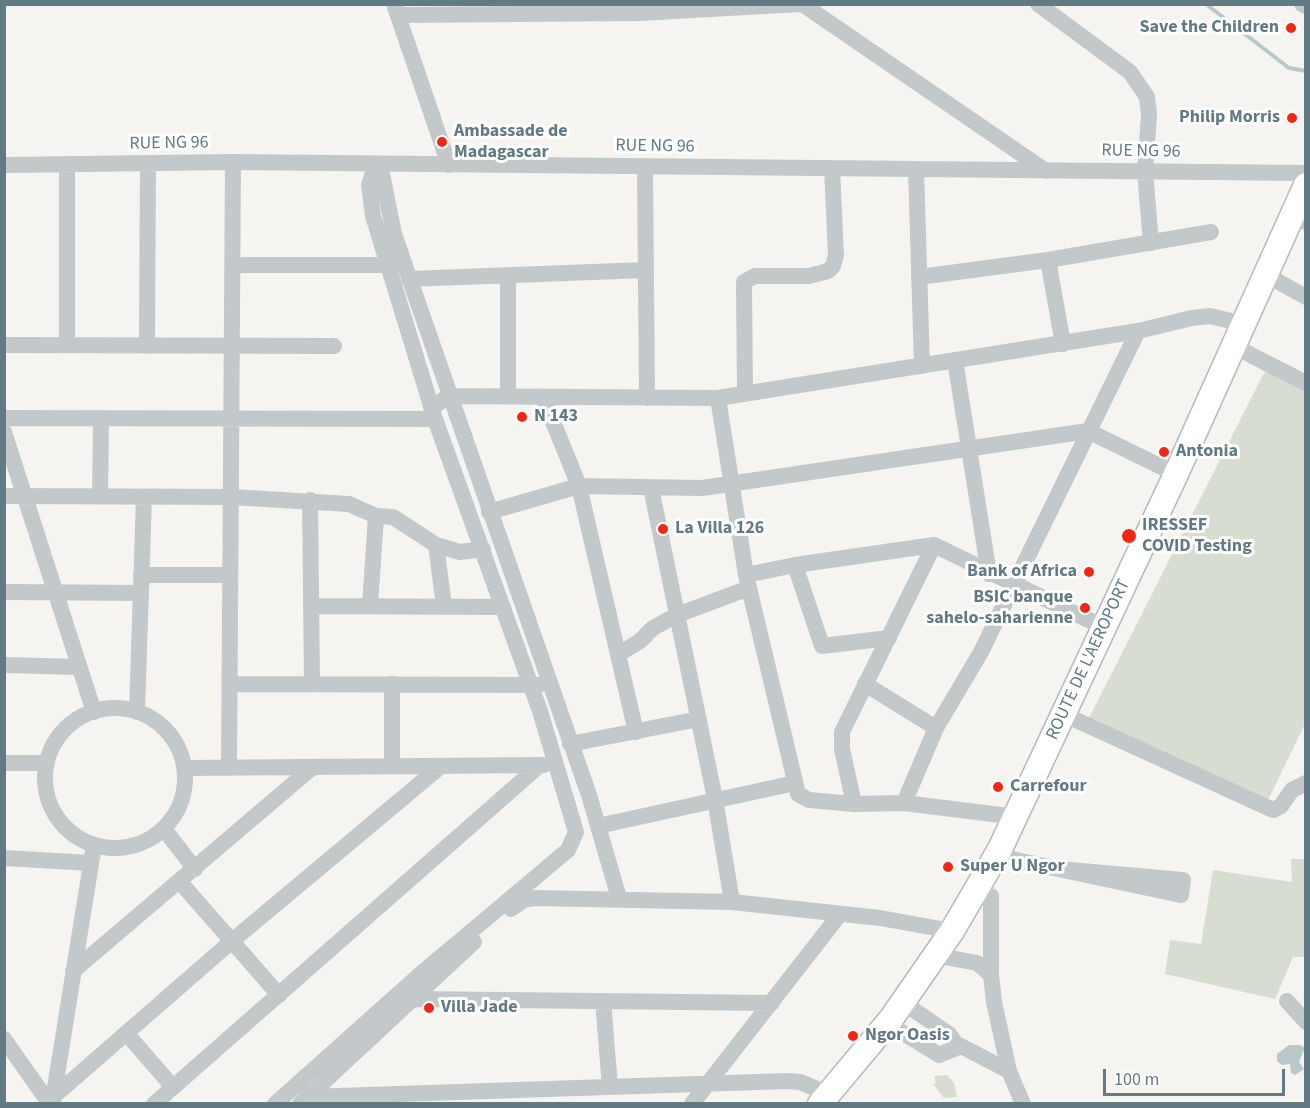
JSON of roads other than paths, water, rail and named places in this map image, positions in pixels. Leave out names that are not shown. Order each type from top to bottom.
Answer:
[{"type":"highway","name":"ROUTE DE L'AEROPORT","points":[[829,1100],[891,1019],[952,931],[1017,817],[1103,627],[1176,474],[1305,185]]},
{"type":"highway","name":"ROUTE DE L'AEROPORT","points":[[829,1100],[900,1031],[991,896],[1012,859],[1305,220]]},
{"type":"street","points":[[449,165],[396,10],[637,9],[801,4],[1046,171]]},
{"type":"street","points":[[1038,4],[1130,72],[1147,97],[1149,114],[1145,172],[1150,243]]},
{"type":"street","points":[[229,768],[233,162]]},
{"type":"street","name":"RUE NG 96","points":[[4,165],[233,162],[380,166],[1305,173]]},
{"type":"street","points":[[147,346],[148,164]]},
{"type":"street","points":[[67,165],[67,345]]},
{"type":"street","points":[[302,1095],[424,971],[568,850],[576,832],[557,765],[530,685],[433,414],[388,265],[368,196],[369,185],[380,166]]},
{"type":"street","points":[[380,166],[394,234],[598,826],[619,898]]},
{"type":"street","points":[[645,167],[647,398]]},
{"type":"street","points":[[745,394],[744,282],[755,276],[809,276],[828,271],[833,266],[836,255],[832,169]]},
{"type":"street","points":[[916,169],[922,366]]},
{"type":"street","points":[[919,278],[1048,260],[1211,232]]},
{"type":"street","points":[[1048,260],[1063,344]]},
{"type":"street","points":[[233,265],[388,265]]},
{"type":"street","points":[[409,279],[645,270]]},
{"type":"street","points":[[508,275],[508,396]]},
{"type":"street","points":[[1277,281],[1305,297]]},
{"type":"street","points":[[4,418],[231,419],[433,414],[449,396],[718,398],[1063,344],[1210,316],[1243,324]]},
{"type":"street","points":[[903,803],[936,728],[981,652],[1012,584],[1138,331]]},
{"type":"street","points":[[4,345],[334,346]]},
{"type":"street","points":[[1245,352],[1305,383]]},
{"type":"street","points":[[956,360],[989,574]]},
{"type":"street","points":[[543,397],[579,486],[636,732]]},
{"type":"street","points":[[718,398],[734,484],[748,582],[798,794],[805,800],[854,804],[903,803],[1017,817]]},
{"type":"street","points":[[100,496],[101,418]]},
{"type":"street","points":[[489,512],[548,493],[579,486],[685,489],[734,484],[1088,431],[1176,474]]},
{"type":"street","points":[[4,432],[94,712]]},
{"type":"street","points":[[651,488],[715,799],[732,902]]},
{"type":"street","points":[[4,496],[231,497],[349,504],[375,516],[393,517],[436,545],[460,552],[483,549]]},
{"type":"street","points":[[137,711],[144,497]]},
{"type":"street","points":[[310,500],[313,606],[312,684]]},
{"type":"street","points":[[370,606],[375,516]]},
{"type":"street","points":[[436,545],[444,606]]},
{"type":"street","points":[[619,654],[640,641],[653,628],[676,615],[748,582],[795,565],[934,545],[989,574],[1103,627]]},
{"type":"street","points":[[854,804],[842,737],[865,684],[890,638],[934,545]]},
{"type":"street","points":[[795,565],[822,646],[890,638]]},
{"type":"street","points":[[141,575],[230,576]]},
{"type":"street","points":[[4,592],[141,593]]},
{"type":"street","points":[[313,606],[503,607]]},
{"type":"street","points":[[4,665],[80,667]]},
{"type":"street","points":[[230,684],[549,685]]},
{"type":"street","points":[[392,684],[392,766]]},
{"type":"street","points":[[865,684],[936,728]]},
{"type":"street","points":[[115,708],[137,711],[156,721],[172,736],[182,755],[185,768],[182,802],[164,829],[136,845],[115,848],[94,845],[75,836],[54,813],[45,784],[47,763],[54,744],[66,728],[94,712],[115,708]]},
{"type":"street","points":[[570,744],[699,719]]},
{"type":"street","points":[[1076,720],[1273,810],[1281,806],[1292,790],[1305,783]]},
{"type":"street","points":[[4,763],[47,763]]},
{"type":"street","points":[[154,1104],[540,765]]},
{"type":"street","points":[[185,768],[557,765]]},
{"type":"street","points":[[52,1101],[232,941],[441,766]]},
{"type":"street","points":[[73,971],[313,767]]},
{"type":"street","points":[[598,826],[795,783]]},
{"type":"street","points":[[164,829],[195,869]]},
{"type":"street","points":[[52,1101],[94,845]]},
{"type":"street","points":[[4,858],[91,863]]},
{"type":"street","points":[[1012,859],[1058,869],[1114,881],[1181,895],[1183,880],[1058,869]]},
{"type":"street","points":[[180,882],[279,995]]},
{"type":"street","points":[[991,896],[991,975],[1002,1046],[1009,1071],[1023,1104]]},
{"type":"street","points":[[302,1095],[414,999],[505,914],[524,900],[619,898],[732,902],[880,918],[952,931]]},
{"type":"street","points":[[692,1104],[840,914]]},
{"type":"street","points":[[950,958],[977,963],[991,975]]},
{"type":"street","points":[[414,999],[772,1003]]},
{"type":"street","points":[[603,1001],[610,1087]]},
{"type":"street","points":[[1287,1001],[1305,1022]]},
{"type":"street","points":[[914,1010],[949,1034],[957,1046],[1009,1071]]},
{"type":"street","points":[[900,1031],[939,1055],[957,1046]]},
{"type":"street","points":[[126,1033],[173,1087]]},
{"type":"street","points":[[4,1039],[52,1101]]},
{"type":"street","points":[[275,1104],[302,1095],[545,1096],[610,1087],[787,1081],[800,1082],[829,1100]]},
{"type":"waterway","points":[[1206,4],[1289,68],[1306,71]]},
{"type":"place","name":"Save the Children","points":[[1291,28]]},
{"type":"place","name":"Philip Morris","points":[[1292,118]]},
{"type":"place","name":"Ambassade de Madagascar","points":[[442,142]]},
{"type":"place","name":"N 143","points":[[522,417]]},
{"type":"place","name":"Antonia","points":[[1164,452]]},
{"type":"place","name":"La Villa 126","points":[[663,529]]},
{"type":"place","name":"IRESSEF COVID Testing","points":[[1129,536]]},
{"type":"place","name":"Bank of Africa","points":[[1089,572]]},
{"type":"place","name":"BSIC banque sahelo-saharienne","points":[[1085,608]]},
{"type":"place","name":"Carrefour","points":[[998,787]]},
{"type":"place","name":"Super U Ngor","points":[[948,867]]},
{"type":"place","name":"Villa Jade","points":[[429,1008]]},
{"type":"place","name":"Ngor Oasis","points":[[853,1036]]}]
